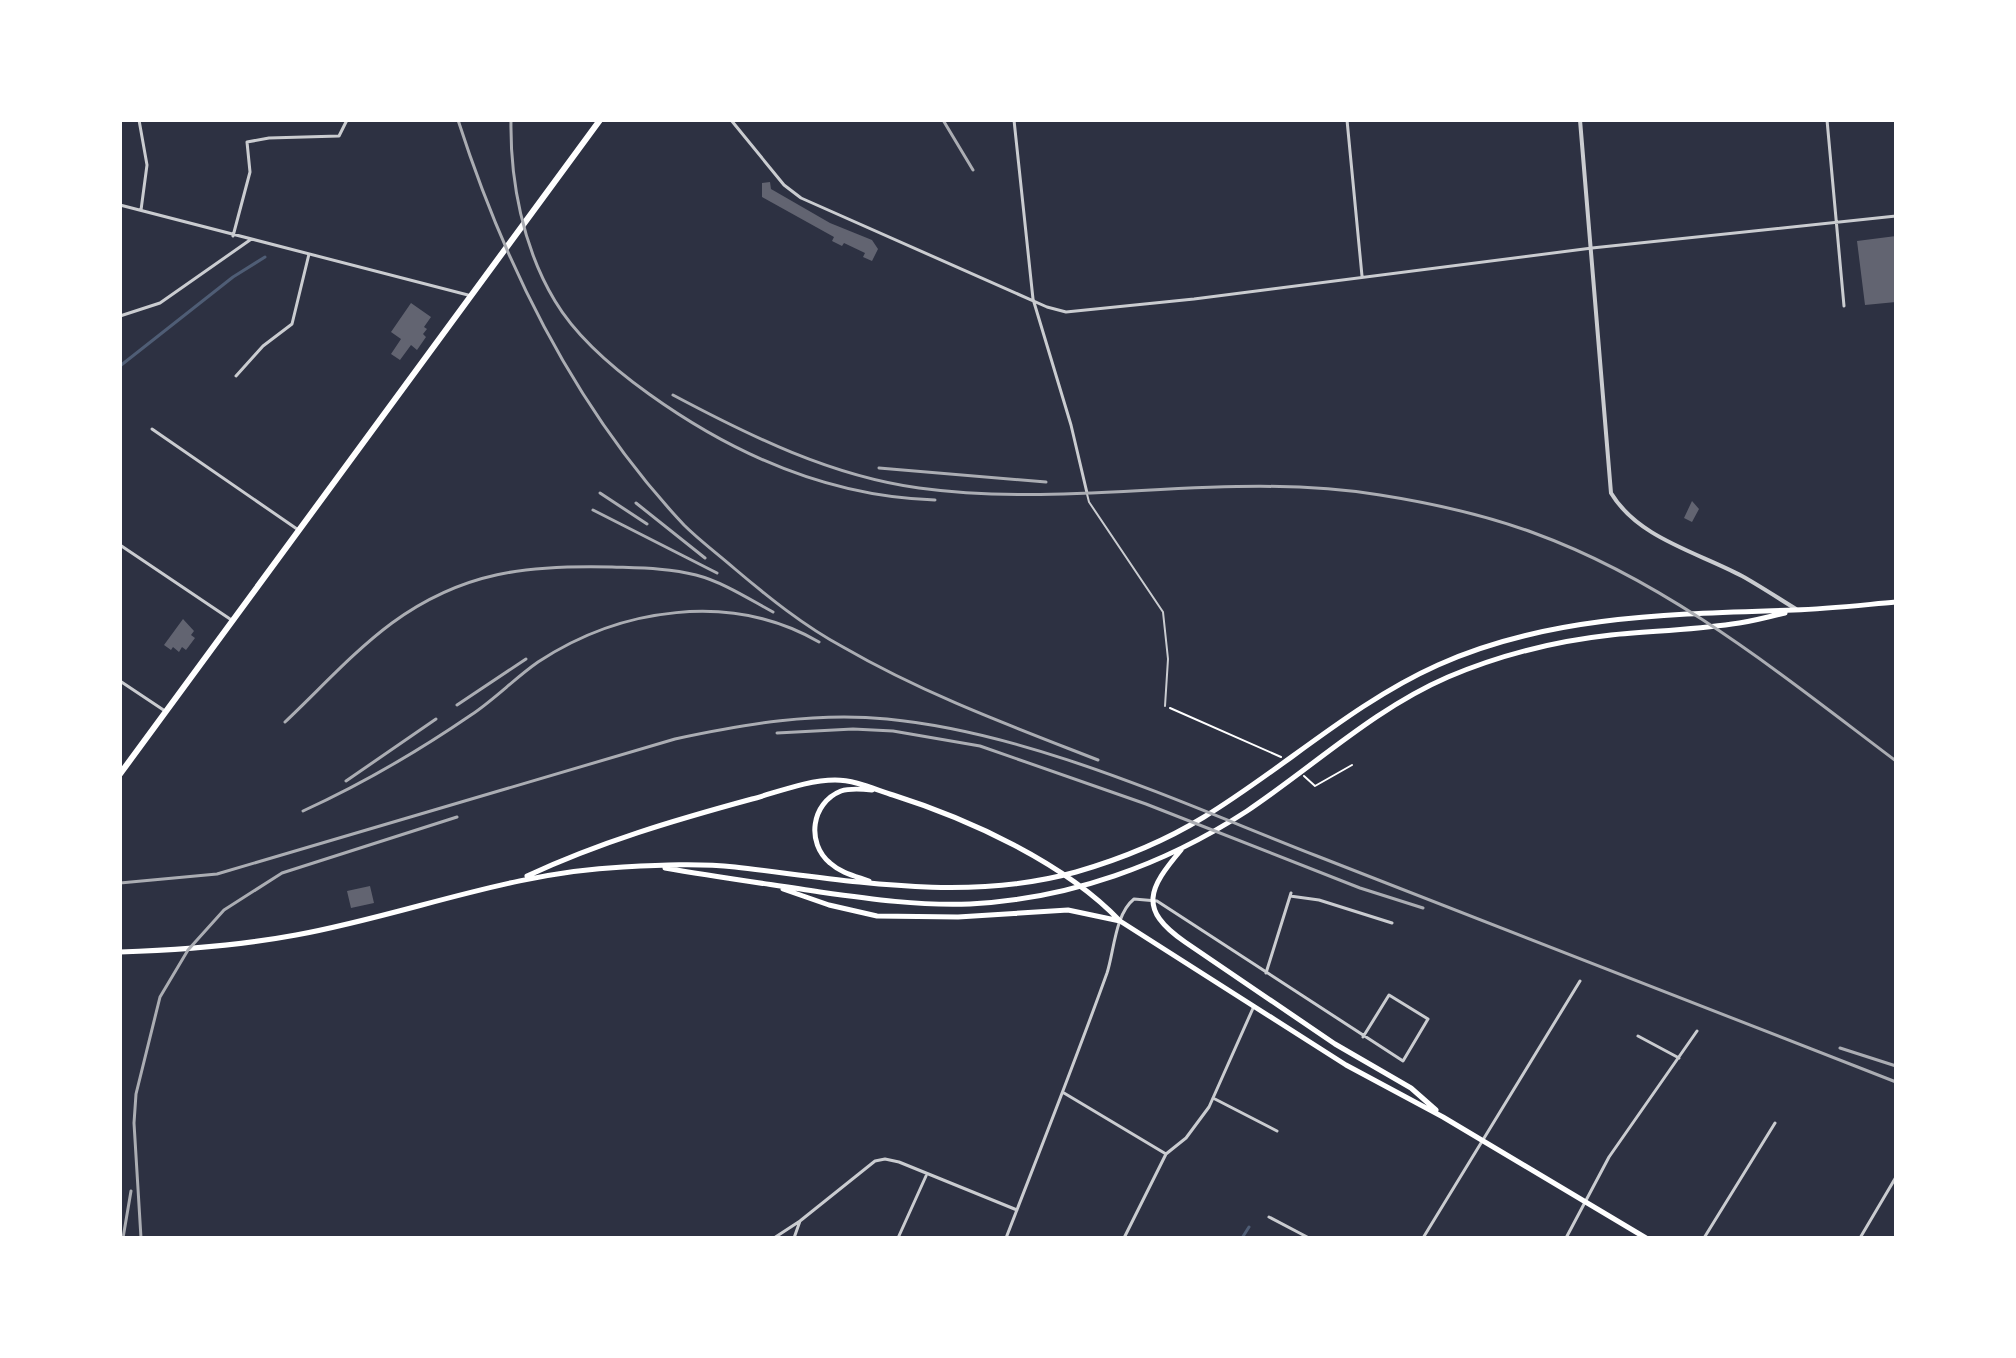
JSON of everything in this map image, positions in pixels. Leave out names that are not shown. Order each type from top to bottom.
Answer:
[{"type":"main road","points":[[120,774],[600,120]]},
{"type":"main road","points":[[120,952],[188,950],[297,935],[519,879],[582,870],[682,864],[877,885],[967,888],[1036,881],[1116,858],[1176,833],[1417,675],[1440,663],[1509,639],[1559,627],[1609,621],[1896,602]]},
{"type":"main road","points":[[656,866],[898,902],[969,904],[1040,896],[1125,873],[1185,846],[1248,810],[1319,757],[1425,689],[1506,656],[1609,635],[1733,624],[1798,610]]},
{"type":"main road","points":[[519,879],[642,831],[804,786],[830,780],[849,781],[942,813],[1022,850],[1107,907],[1120,921],[1346,1065],[1443,1117],[1646,1238]]},
{"type":"main road","points":[[877,885],[841,871],[827,861],[818,848],[815,825],[822,807],[838,792],[849,789],[880,791]]},
{"type":"main road","points":[[1185,846],[1156,881],[1154,910],[1162,924],[1172,934],[1335,1044],[1411,1088],[1443,1117]]},
{"type":"main road","points":[[771,885],[829,905],[877,916],[958,917],[1068,910],[1120,921]]},
{"type":"street","points":[[139,120],[147,165],[141,210]]},
{"type":"street","points":[[233,236],[250,172],[247,142],[269,138],[339,136],[347,120]]},
{"type":"street","points":[[731,120],[784,185],[801,198],[1047,307],[1066,312],[1194,299],[1592,248],[1896,216]]},
{"type":"street","points":[[1014,120],[1033,299],[1071,425],[1087,493]]},
{"type":"street","points":[[1347,120],[1362,276]]},
{"type":"street","points":[[1580,120],[1611,493],[1621,510],[1637,524],[1742,576],[1798,610]]},
{"type":"street","points":[[1827,120],[1844,306]]},
{"type":"street","points":[[120,205],[472,296]]},
{"type":"street","points":[[120,316],[160,303],[250,240]]},
{"type":"street","points":[[236,376],[263,346],[292,324],[309,254]]},
{"type":"street","points":[[152,429],[299,530]]},
{"type":"street","points":[[120,545],[233,621]]},
{"type":"street","points":[[120,681],[165,711]]},
{"type":"street","points":[[1266,973],[1291,894],[1392,923]]},
{"type":"street","points":[[1006,1238],[1064,1093],[1114,953],[1120,921],[1134,899],[1157,901],[1363,1037],[1403,1061],[1428,1019],[1389,995],[1363,1037]]},
{"type":"street","points":[[1423,1238],[1580,981]]},
{"type":"street","points":[[1124,1238],[1166,1154],[1186,1138],[1213,1098],[1254,1006]]},
{"type":"street","points":[[1566,1238],[1609,1157],[1697,1031]]},
{"type":"street","points":[[1638,1036],[1679,1058]]},
{"type":"street","points":[[1064,1093],[1166,1154]]},
{"type":"street","points":[[1213,1098],[1277,1131]]},
{"type":"street","points":[[1704,1238],[1775,1123]]},
{"type":"street","points":[[774,1238],[875,1161],[885,1159],[1017,1210]]},
{"type":"street","points":[[898,1238],[926,1175]]},
{"type":"street","points":[[1861,1238],[1896,1177]]},
{"type":"street","points":[[1269,1217],[1309,1238]]},
{"type":"street","points":[[794,1238],[800,1221]]},
{"type":"lane","points":[[1087,493],[1089,502],[1163,612],[1168,659],[1165,706]]},
{"type":"path","points":[[1165,706],[1276,753],[1286,761]]},
{"type":"path","points":[[1296,769],[1315,786],[1352,765]]},
{"type":"building","points":[[770,182],[771,189],[830,223],[872,240],[878,249],[872,261],[863,257],[865,253],[832,241],[834,237],[762,197],[762,183]]},
{"type":"building","points":[[1896,236],[1896,302],[1865,305],[1857,241]]},
{"type":"building","points":[[411,303],[431,317],[424,327],[427,329],[423,334],[426,337],[417,350],[411,345],[400,360],[391,354],[401,339],[391,332]]},
{"type":"building","points":[[1692,501],[1699,509],[1692,522],[1684,518]]},
{"type":"building","points":[[183,619],[194,631],[191,635],[195,638],[186,650],[182,647],[179,652],[173,647],[171,650],[164,645]]},
{"type":"building","points":[[370,886],[374,903],[351,908],[347,891]]},
{"type":"waterway","points":[[120,366],[233,277],[265,257]]},
{"type":"waterway","points":[[1242,1238],[1249,1227]]},
{"type":"railway","points":[[458,120],[498,230],[548,335],[610,434],[645,481],[684,525],[773,600],[843,647],[936,694],[1098,760]]},
{"type":"railway","points":[[511,120],[516,190],[534,259],[564,315],[610,363],[681,416],[749,454],[784,469],[858,491],[935,500]]},
{"type":"railway","points":[[943,120],[973,170]]},
{"type":"railway","points":[[673,395],[761,439],[823,464],[919,488],[1034,494],[1207,487],[1322,488],[1399,498],[1496,521],[1584,553],[1678,604],[1767,664],[1896,761]]},
{"type":"railway","points":[[879,468],[1046,482]]},
{"type":"railway","points":[[600,493],[647,524]]},
{"type":"railway","points":[[636,503],[705,558]]},
{"type":"railway","points":[[593,510],[717,573]]},
{"type":"railway","points":[[285,722],[392,623],[445,592],[497,575],[524,570],[581,567],[675,571],[716,582],[773,612]]},
{"type":"railway","points":[[303,811],[410,755],[480,709],[538,662],[604,629],[640,618],[713,612],[750,616],[785,626],[819,642]]},
{"type":"railway","points":[[457,705],[526,659]]},
{"type":"railway","points":[[120,883],[217,874],[675,739],[807,718],[887,719],[996,739],[1105,773],[1896,1082]]},
{"type":"railway","points":[[346,781],[436,719]]},
{"type":"railway","points":[[777,733],[853,729],[893,731],[980,746],[1146,804],[1360,888],[1423,908]]},
{"type":"railway","points":[[141,1238],[134,1123],[136,1094],[160,997],[188,950],[224,910],[282,873],[457,817]]},
{"type":"railway","points":[[1840,1048],[1896,1066]]},
{"type":"railway","points":[[123,1238],[131,1191]]}]
